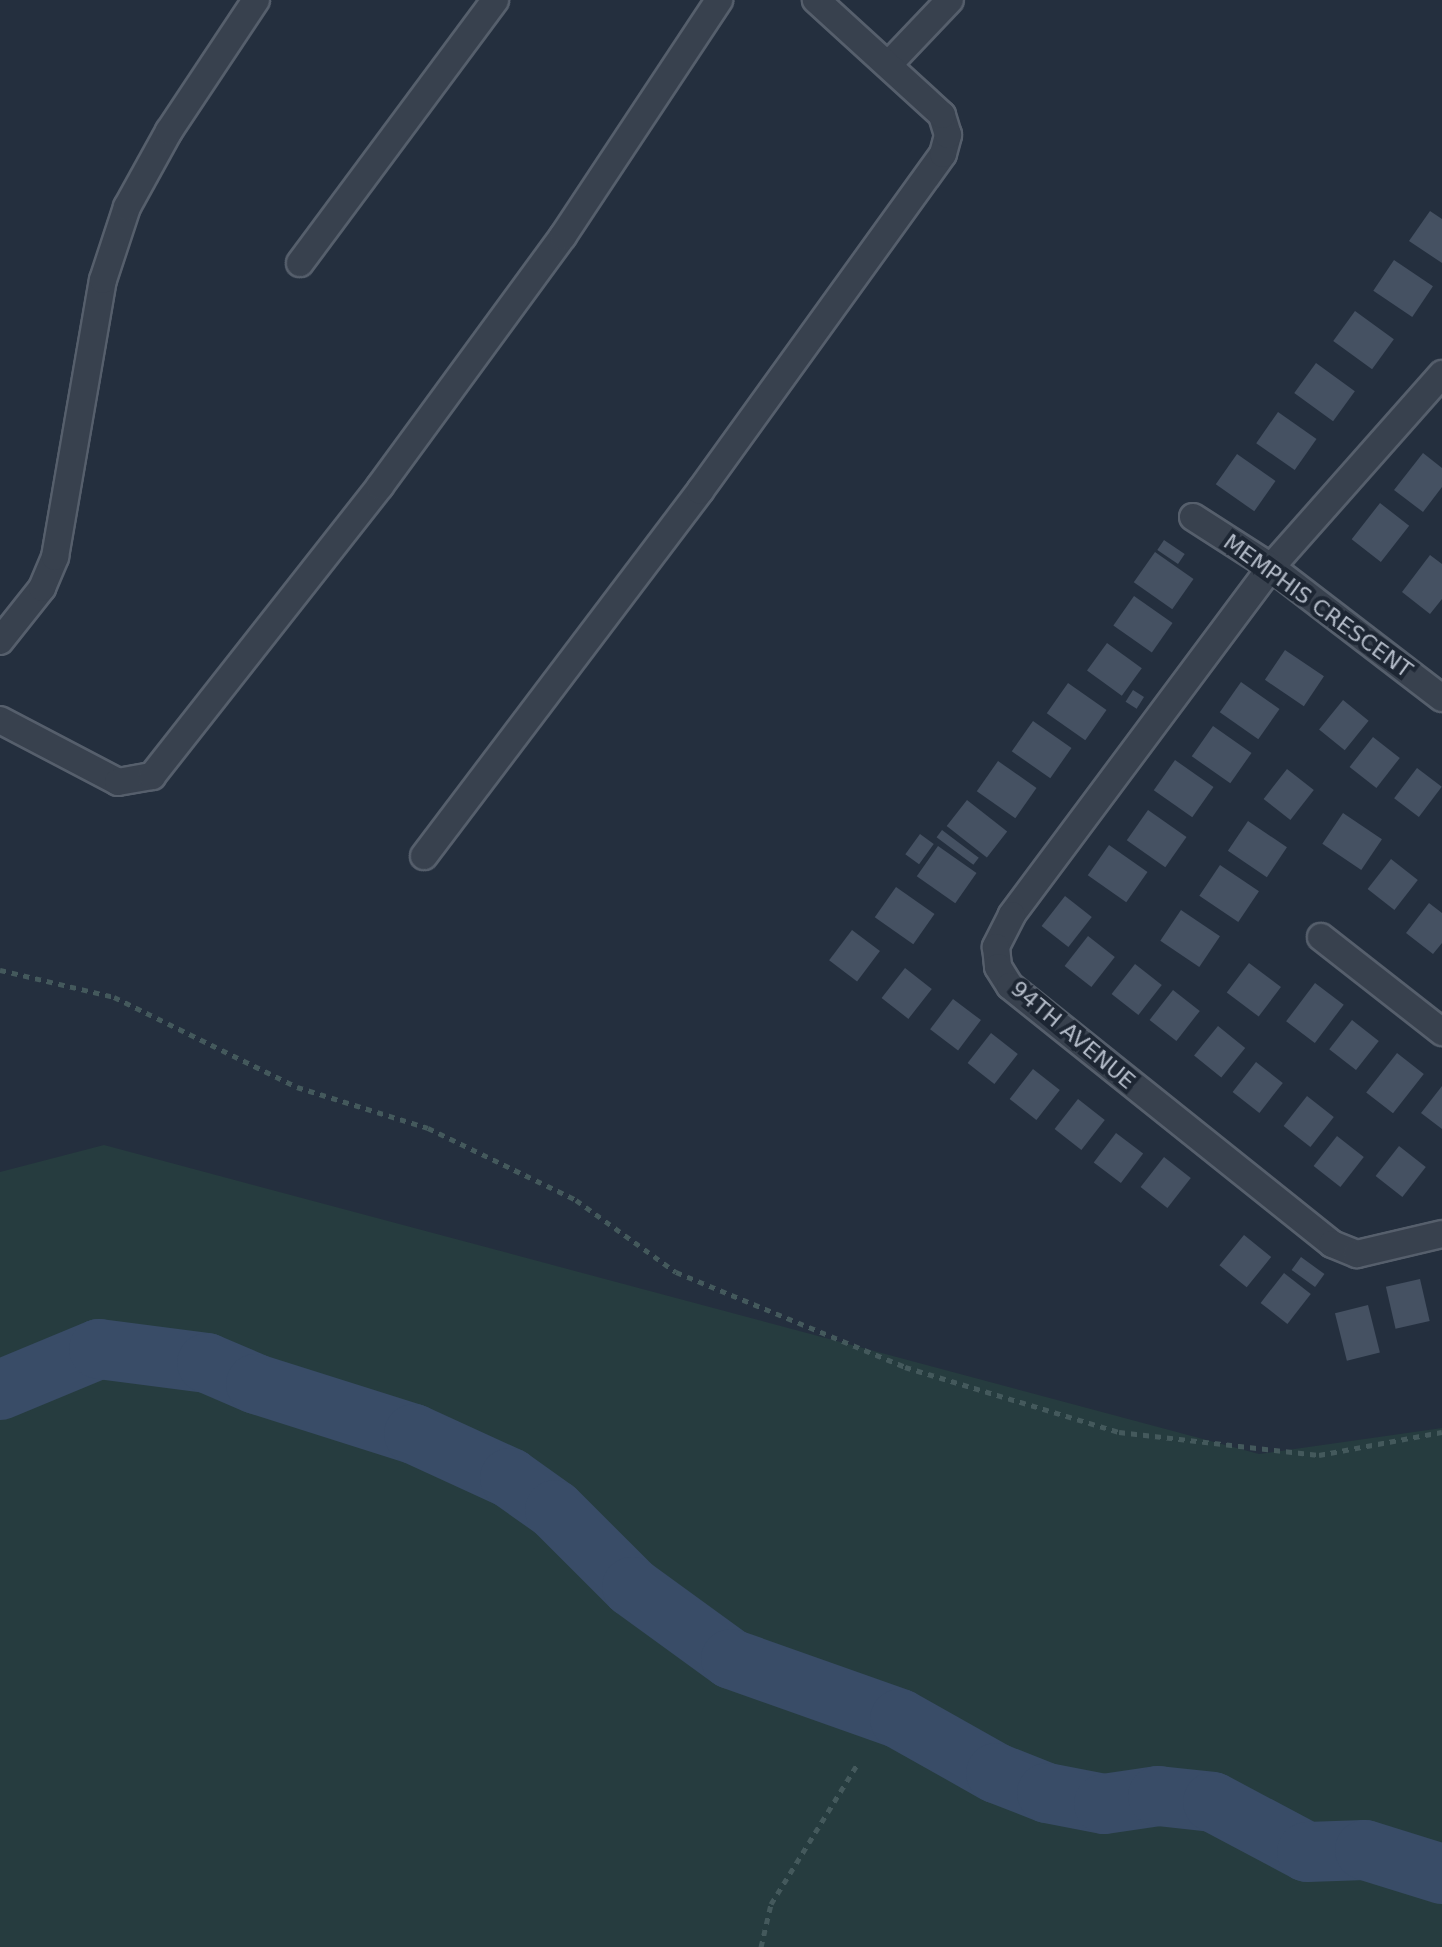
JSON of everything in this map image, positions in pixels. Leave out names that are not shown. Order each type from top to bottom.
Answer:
[{"type":"street","points":[[0,641],[42,588],[55,557],[103,280],[127,207],[169,131],[256,0]]},
{"type":"street","points":[[300,263],[495,0]]},
{"type":"street","points":[[0,720],[118,782],[152,776],[380,486],[554,248],[719,0]]},
{"type":"street","points":[[424,856],[700,491],[943,154],[948,135],[942,115],[816,0]]},
{"type":"street","points":[[889,64],[950,0]]},
{"type":"street","name":"94TH AVENUE","points":[[1441,377],[1271,567],[1012,915],[996,947],[998,967],[1010,986],[1332,1244],[1357,1254],[1442,1234]]},
{"type":"street","name":"MEMPHIS CRESCENT","points":[[1193,517],[1271,567],[1442,698]]},
{"type":"street","points":[[1321,937],[1442,1032]]},
{"type":"path","points":[[0,970],[114,997],[297,1087],[428,1128],[576,1200],[676,1272],[905,1367],[1135,1434],[1319,1455],[1442,1432]]},
{"type":"path","points":[[761,1947],[771,1904],[857,1765]]},
{"type":"green space","points":[[104,1145],[1259,1454],[1442,1428],[1442,1947],[0,1947],[0,1172]]},
{"type":"building","points":[[1430,211],[1442,219],[1442,263],[1409,241]]},
{"type":"building","points":[[1394,260],[1433,286],[1412,317],[1373,291]]},
{"type":"building","points":[[1355,311],[1394,339],[1372,369],[1333,341]]},
{"type":"building","points":[[1316,363],[1355,391],[1333,421],[1294,393]]},
{"type":"building","points":[[1278,412],[1317,439],[1295,470],[1256,443]]},
{"type":"building","points":[[1423,453],[1442,468],[1442,487],[1423,512],[1394,490]]},
{"type":"building","points":[[1237,454],[1276,481],[1254,511],[1216,484]]},
{"type":"building","points":[[1380,503],[1409,526],[1381,562],[1352,539]]},
{"type":"building","points":[[1164,540],[1185,554],[1178,564],[1157,550]]},
{"type":"building","points":[[1155,552],[1194,579],[1172,609],[1134,582]]},
{"type":"building","points":[[1430,555],[1442,564],[1442,599],[1430,614],[1402,592]]},
{"type":"building","points":[[1134,596],[1173,623],[1152,652],[1113,625]]},
{"type":"building","points":[[1107,643],[1142,668],[1122,696],[1087,671]]},
{"type":"building","points":[[1285,650],[1324,676],[1304,706],[1265,680]]},
{"type":"building","points":[[1241,682],[1280,709],[1258,739],[1220,712]]},
{"type":"building","points":[[1068,683],[1107,710],[1085,740],[1047,713]]},
{"type":"building","points":[[1133,690],[1144,697],[1137,709],[1126,702]]},
{"type":"building","points":[[1343,700],[1369,721],[1345,750],[1319,730]]},
{"type":"building","points":[[1033,721],[1072,748],[1050,778],[1012,751]]},
{"type":"building","points":[[1213,726],[1252,753],[1230,783],[1192,756]]},
{"type":"building","points":[[1373,737],[1400,758],[1376,788],[1350,767]]},
{"type":"building","points":[[1175,760],[1214,787],[1192,817],[1154,790]]},
{"type":"building","points":[[998,761],[1037,788],[1015,818],[977,791]]},
{"type":"building","points":[[1417,768],[1442,787],[1419,817],[1394,798]]},
{"type":"building","points":[[1287,769],[1314,790],[1290,820],[1264,799]]},
{"type":"building","points":[[967,800],[1007,831],[987,857],[947,826]]},
{"type":"building","points":[[1148,810],[1187,837],[1165,867],[1127,840]]},
{"type":"building","points":[[1343,813],[1382,839],[1361,870],[1322,844]]},
{"type":"building","points":[[1248,821],[1287,847],[1267,877],[1228,851]]},
{"type":"building","points":[[942,830],[979,858],[973,865],[937,837]]},
{"type":"building","points":[[920,834],[934,844],[919,864],[905,854]]},
{"type":"building","points":[[1109,845],[1148,872],[1126,902],[1088,875]]},
{"type":"building","points":[[938,846],[977,873],[955,903],[917,876]]},
{"type":"building","points":[[1391,859],[1418,880],[1394,910],[1368,889]]},
{"type":"building","points":[[1220,865],[1259,891],[1238,922],[1199,896]]},
{"type":"building","points":[[896,887],[935,914],[913,944],[875,917]]},
{"type":"building","points":[[1065,896],[1092,917],[1068,947],[1042,926]]},
{"type":"building","points":[[1429,903],[1442,913],[1442,943],[1433,954],[1406,933]]},
{"type":"building","points":[[1181,910],[1220,936],[1199,967],[1160,941]]},
{"type":"building","points":[[852,930],[880,951],[857,981],[829,960]]},
{"type":"building","points":[[1088,936],[1115,957],[1091,987],[1065,966]]},
{"type":"building","points":[[1249,963],[1281,987],[1259,1017],[1227,993]]},
{"type":"building","points":[[1135,964],[1162,985],[1138,1015],[1112,994]]},
{"type":"building","points":[[905,968],[932,989],[908,1019],[882,998]]},
{"type":"building","points":[[1315,983],[1344,1005],[1315,1043],[1286,1021]]},
{"type":"building","points":[[1173,990],[1200,1011],[1176,1041],[1150,1020]]},
{"type":"building","points":[[953,999],[981,1020],[958,1050],[930,1029]]},
{"type":"building","points":[[1352,1020],[1379,1041],[1356,1070],[1329,1049]]},
{"type":"building","points":[[1218,1026],[1245,1048],[1221,1078],[1194,1056]]},
{"type":"building","points":[[991,1033],[1018,1054],[994,1084],[968,1063]]},
{"type":"building","points":[[1397,1053],[1424,1074],[1393,1113],[1366,1092]]},
{"type":"building","points":[[1256,1062],[1283,1083],[1259,1113],[1233,1092]]},
{"type":"building","points":[[1033,1069],[1060,1090],[1036,1120],[1010,1099]]},
{"type":"building","points":[[1442,1086],[1442,1129],[1421,1113]]},
{"type":"building","points":[[1307,1096],[1334,1117],[1310,1147],[1284,1126]]},
{"type":"building","points":[[1078,1099],[1105,1120],[1081,1150],[1055,1129]]},
{"type":"building","points":[[1116,1133],[1143,1153],[1121,1183],[1094,1163]]},
{"type":"building","points":[[1337,1136],[1364,1157],[1340,1187],[1314,1166]]},
{"type":"building","points":[[1399,1146],[1426,1167],[1402,1197],[1376,1176]]},
{"type":"building","points":[[1164,1157],[1191,1178],[1167,1208],[1141,1187]]},
{"type":"building","points":[[1244,1235],[1271,1257],[1247,1287],[1219,1265]]},
{"type":"building","points":[[1301,1257],[1324,1274],[1315,1287],[1292,1270]]},
{"type":"building","points":[[1284,1273],[1311,1294],[1287,1324],[1261,1303]]},
{"type":"building","points":[[1420,1279],[1430,1321],[1396,1329],[1386,1287]]},
{"type":"building","points":[[1368,1305],[1380,1353],[1347,1361],[1335,1313]]},
{"type":"waterway","points":[[0,1390],[99,1349],[207,1363],[256,1384],[414,1434],[510,1478],[555,1510],[632,1587],[731,1659],[900,1719],[996,1773],[1047,1793],[1104,1804],[1158,1796],[1213,1802],[1307,1852],[1365,1850],[1442,1874]]}]
